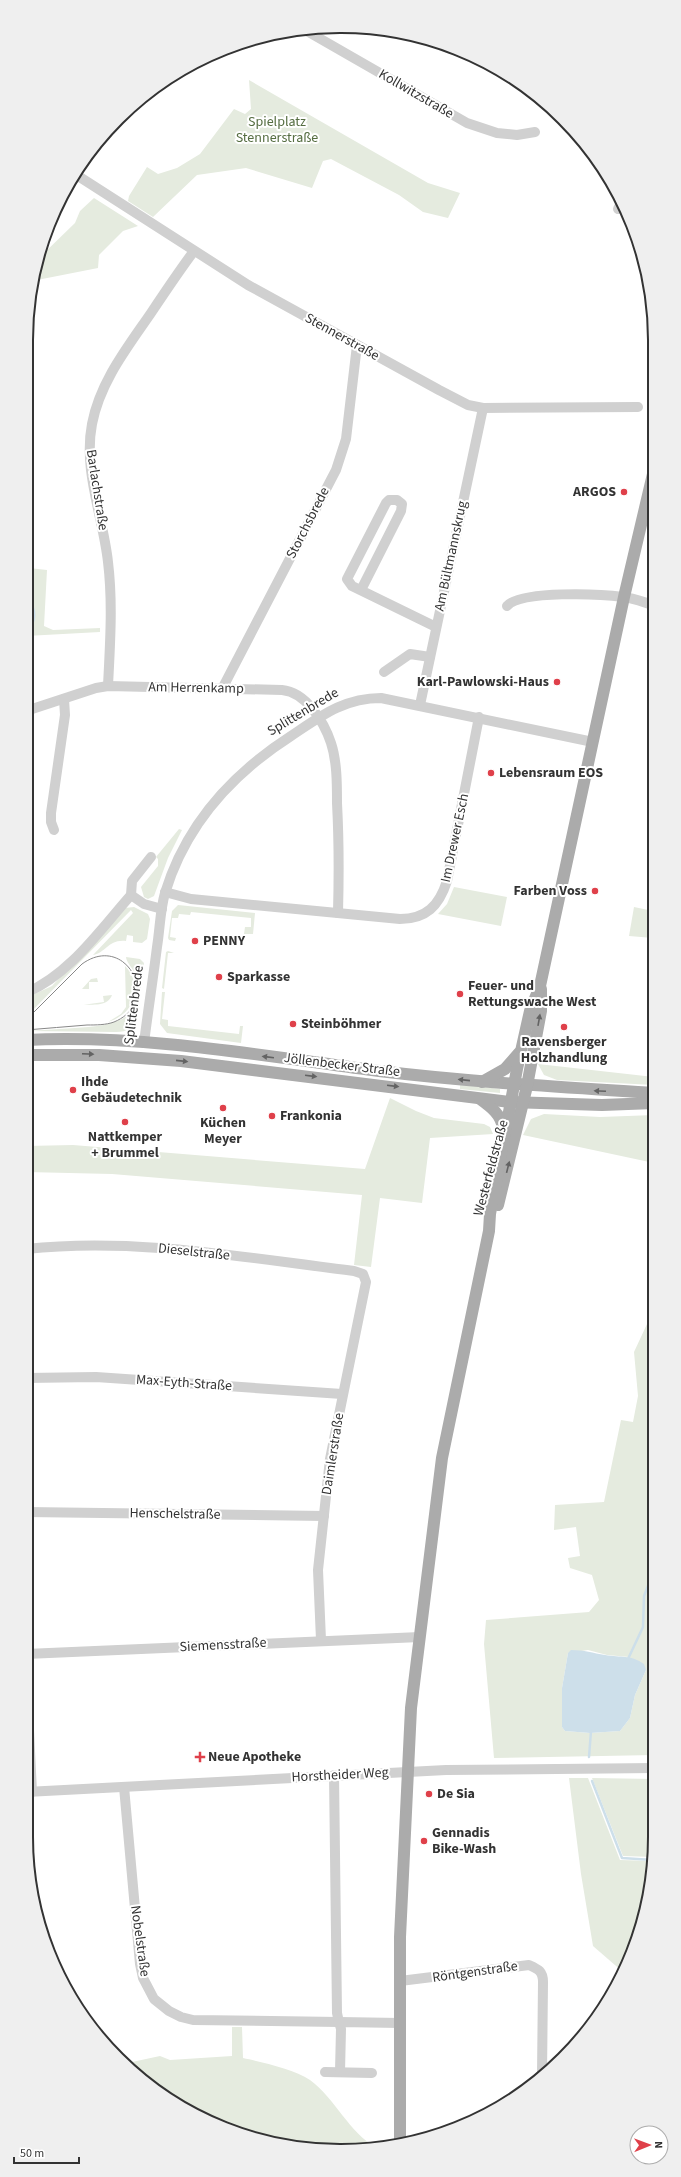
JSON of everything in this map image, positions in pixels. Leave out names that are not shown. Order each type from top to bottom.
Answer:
[{"type":"main road","points":[[540,986],[624,597],[648,495]]},
{"type":"main road","name":"Westerfeldstraße","points":[[489,1231],[490,1214],[513,1085],[530,1011],[540,986]]},
{"type":"main road","name":"Westerfeldstraße","points":[[489,1231],[496,1215],[527,1086],[541,1011],[540,986]]},
{"type":"main road","name":"Jöllenbecker Straße","points":[[33,1040],[90,1039],[144,1043],[482,1082],[648,1093]]},
{"type":"main road","name":"Splittenbrede","points":[[143,1058],[144,1043]]},
{"type":"main road","points":[[482,1082],[505,1069],[522,1048]]},
{"type":"main road","name":"Jöllenbecker Straße","points":[[33,1055],[86,1054],[143,1058],[360,1082],[510,1102],[602,1105],[648,1103]]},
{"type":"main road","points":[[479,1099],[501,1118],[504,1132]]},
{"type":"main road","points":[[400,2138],[400,1981],[410,1708],[420,1637],[434,1506],[442,1458],[489,1231]]},
{"type":"street","name":"Kollwitzstraße","points":[[313,35],[467,123],[497,133],[517,134],[535,132]]},
{"type":"street","name":"Stennerstraße","points":[[80,177],[254,289],[453,398],[483,408],[638,407]]},
{"type":"street","name":"Barlachstraße","points":[[108,686],[110,585],[108,560],[91,473],[89,441],[92,423],[99,401],[115,364],[194,251]]},
{"type":"street","name":"Storchsbrede","points":[[222,689],[336,470],[347,434],[357,345]]},
{"type":"street","name":"Am Bültmannskrug","points":[[420,704],[483,408]]},
{"type":"street","points":[[361,590],[401,511],[402,504],[397,500],[389,500],[386,504],[348,575],[349,583],[361,590],[436,627]]},
{"type":"street","points":[[507,606],[513,600],[549,595],[624,597],[648,604]]},
{"type":"street","points":[[384,672],[410,654],[430,656]]},
{"type":"street","name":"Am Herrenkamp","points":[[33,709],[108,686],[282,690],[295,692],[306,701],[318,719]]},
{"type":"street","name":"Splittenbrede","points":[[144,1043],[165,892],[178,857],[199,821],[220,794],[232,781],[264,754],[334,709],[359,699],[381,698],[420,704],[593,742]]},
{"type":"street","points":[[54,830],[51,822],[51,813],[65,715],[64,699]]},
{"type":"street","name":"Im Drewer Esch","points":[[165,892],[191,899],[411,919],[428,912],[437,903],[447,882],[479,717]]},
{"type":"street","points":[[318,719],[331,744],[337,784],[339,848],[338,913]]},
{"type":"street","points":[[33,989],[51,980],[66,966],[130,894],[132,881],[151,857]]},
{"type":"street","points":[[130,894],[144,904],[162,909]]},
{"type":"street","name":"Dieselstraße","points":[[33,1249],[90,1246],[150,1247],[361,1272]]},
{"type":"street","name":"Daimlerstraße","points":[[321,1640],[318,1575],[330,1459],[366,1282],[365,1277],[361,1272]]},
{"type":"street","name":"Max-Eyth-Straße","points":[[33,1378],[96,1377],[342,1394]]},
{"type":"street","name":"Henschelstraße","points":[[33,1512],[324,1516]]},
{"type":"street","name":"Siemensstraße","points":[[33,1654],[321,1640],[420,1637]]},
{"type":"street","name":"Horstheider Weg","points":[[33,1792],[407,1771],[535,1768],[648,1768]]},
{"type":"street","points":[[334,1774],[337,2013],[341,2029],[340,2072]]},
{"type":"street","name":"Nobelstraße","points":[[124,1786],[140,1964],[143,1978],[154,1999],[169,2011],[193,2020],[400,2023]]},
{"type":"street","name":"Röntgenstraße","points":[[400,1981],[529,1965],[539,1970],[543,1975],[542,2069]]},
{"type":"street","points":[[325,2072],[372,2073]]},
{"type":"green space","name":"Spielplatz Stennerstraße","points":[[249,80],[428,183],[460,193],[448,218],[423,212],[399,195],[331,159],[323,161],[312,188],[246,168],[197,175],[153,217],[128,201],[129,196],[147,167],[158,174],[177,168],[200,154],[234,109],[245,114],[251,109]]},
{"type":"green space","points":[[94,198],[138,226],[123,231],[99,255],[98,268],[39,280],[46,251],[75,223],[80,211]]},
{"type":"green space","points":[[33,568],[47,570],[44,626],[53,630],[100,628],[100,632],[33,636]]},
{"type":"green space","points":[[179,829],[182,830],[168,858],[154,896],[148,899],[144,897],[141,887],[158,866],[158,859],[156,857]]},
{"type":"green space","points":[[454,887],[507,897],[501,926],[438,914],[447,904]]},
{"type":"green space","points":[[178,905],[255,913],[253,934],[244,934],[245,927],[251,927],[251,918],[191,912],[190,915],[179,914],[178,918],[172,918],[170,937],[176,938],[175,941],[169,940],[168,938],[172,911]]},
{"type":"green space","points":[[134,907],[148,914],[150,919],[147,939],[142,943],[133,942],[133,936],[127,935],[126,941],[115,942],[101,952],[93,955],[133,913],[131,910],[33,1010],[33,995],[52,986],[125,908]]},
{"type":"green space","points":[[634,907],[648,910],[648,938],[629,936]]},
{"type":"green space","points":[[168,951],[174,953],[168,953],[164,989],[162,988],[166,952]]},
{"type":"green space","points":[[126,957],[140,959],[144,963],[137,1016],[134,1024],[130,1028],[124,1031],[116,1032],[33,1031],[96,1026],[117,1021],[126,1017],[133,1010],[137,1002],[139,990],[137,978]]},
{"type":"green space","points":[[125,966],[131,974],[134,982],[134,999],[124,1013],[108,1022],[121,1014],[126,1007]]},
{"type":"green space","points":[[97,978],[98,982],[89,982],[89,989],[82,989],[91,979]]},
{"type":"green space","points":[[162,992],[165,992],[162,1019],[168,1020],[168,1026],[239,1034],[240,1026],[243,1026],[241,1043],[167,1033],[160,1024]]},
{"type":"green space","points":[[112,995],[110,999],[103,1003],[95,1005],[82,1005],[104,1002],[103,996]]},
{"type":"green space","points":[[538,1064],[648,1076],[648,1085],[557,1080],[544,1075]]},
{"type":"green space","points":[[460,1084],[500,1089],[500,1093],[460,1089]]},
{"type":"green space","points":[[390,1098],[434,1118],[484,1124],[490,1127],[493,1134],[430,1138],[422,1203],[380,1198],[371,1267],[354,1265],[362,1195],[112,1174],[33,1172],[33,1146],[73,1145],[365,1169]]},
{"type":"green space","points":[[544,1114],[600,1117],[648,1115],[648,1162],[523,1135],[531,1119]]},
{"type":"green space","points":[[648,1322],[648,1755],[494,1758],[484,1644],[486,1620],[589,1612],[599,1600],[592,1575],[570,1568],[568,1558],[580,1556],[576,1527],[554,1530],[555,1505],[604,1502],[621,1420],[633,1422],[638,1396],[634,1352]],"holes":[[[588,1650],[607,1655],[629,1657],[646,1670],[635,1695],[630,1718],[620,1731],[590,1733],[565,1731],[562,1727],[562,1688],[568,1653]]]},
{"type":"green space","points":[[569,1778],[588,1778],[620,1860],[647,1861],[638,1916],[625,1954],[618,1968],[593,1946],[581,1874]]},
{"type":"green space","points":[[592,1778],[648,1779],[647,1857],[623,1856]]},
{"type":"green space","points":[[232,2027],[242,2027],[243,2058],[287,2069],[310,2080],[327,2096],[358,2133],[369,2142],[340,2144],[300,2141],[261,2134],[242,2128],[223,2121],[187,2103],[153,2080],[131,2062],[160,2056],[170,2060],[232,2056]]},
{"type":"water","points":[[571,1650],[630,1658],[644,1664],[646,1670],[635,1695],[630,1718],[620,1731],[590,1733],[565,1731],[562,1727],[562,1688],[568,1653]]},
{"type":"waterway","points":[[33,608],[33,622]]},
{"type":"waterway","points":[[628,1659],[643,1627],[644,1596],[648,1586]]},
{"type":"waterway","points":[[589,1757],[591,1731]]},
{"type":"waterway","points":[[592,1781],[622,1858],[647,1860]]},
{"type":"tram line","points":[[33,1013],[82,964],[98,956],[112,957],[124,963],[133,974],[137,986],[136,1000],[128,1012],[114,1022],[101,1025],[33,1029]]},
{"type":"place","name":"ARGOS","points":[[624,492]]},
{"type":"place","name":"Karl-Pawlowski-Haus","points":[[557,682]]},
{"type":"place","name":"Lebensraum EOS","points":[[491,773]]},
{"type":"place","name":"Farben Voss","points":[[595,891]]},
{"type":"place","name":"PENNY","points":[[195,941]]},
{"type":"place","name":"Sparkasse","points":[[219,977]]},
{"type":"place","name":"Feuer- und Rettungswache West","points":[[460,994]]},
{"type":"place","name":"Steinböhmer","points":[[293,1024]]},
{"type":"place","name":"Ravensberger Holzhandlung","points":[[564,1027]]},
{"type":"place","name":"Ihde Gebäudetechnik","points":[[73,1090]]},
{"type":"place","name":"Küchen Meyer","points":[[223,1108]]},
{"type":"place","name":"Frankonia","points":[[272,1116]]},
{"type":"place","name":"Nattkemper + Brummel","points":[[125,1122]]},
{"type":"place","name":"Neue Apotheke","points":[[200,1757]]},
{"type":"place","name":"De Sia","points":[[429,1794]]},
{"type":"place","name":"Gennadis Bike-Wash","points":[[424,1841]]}]
